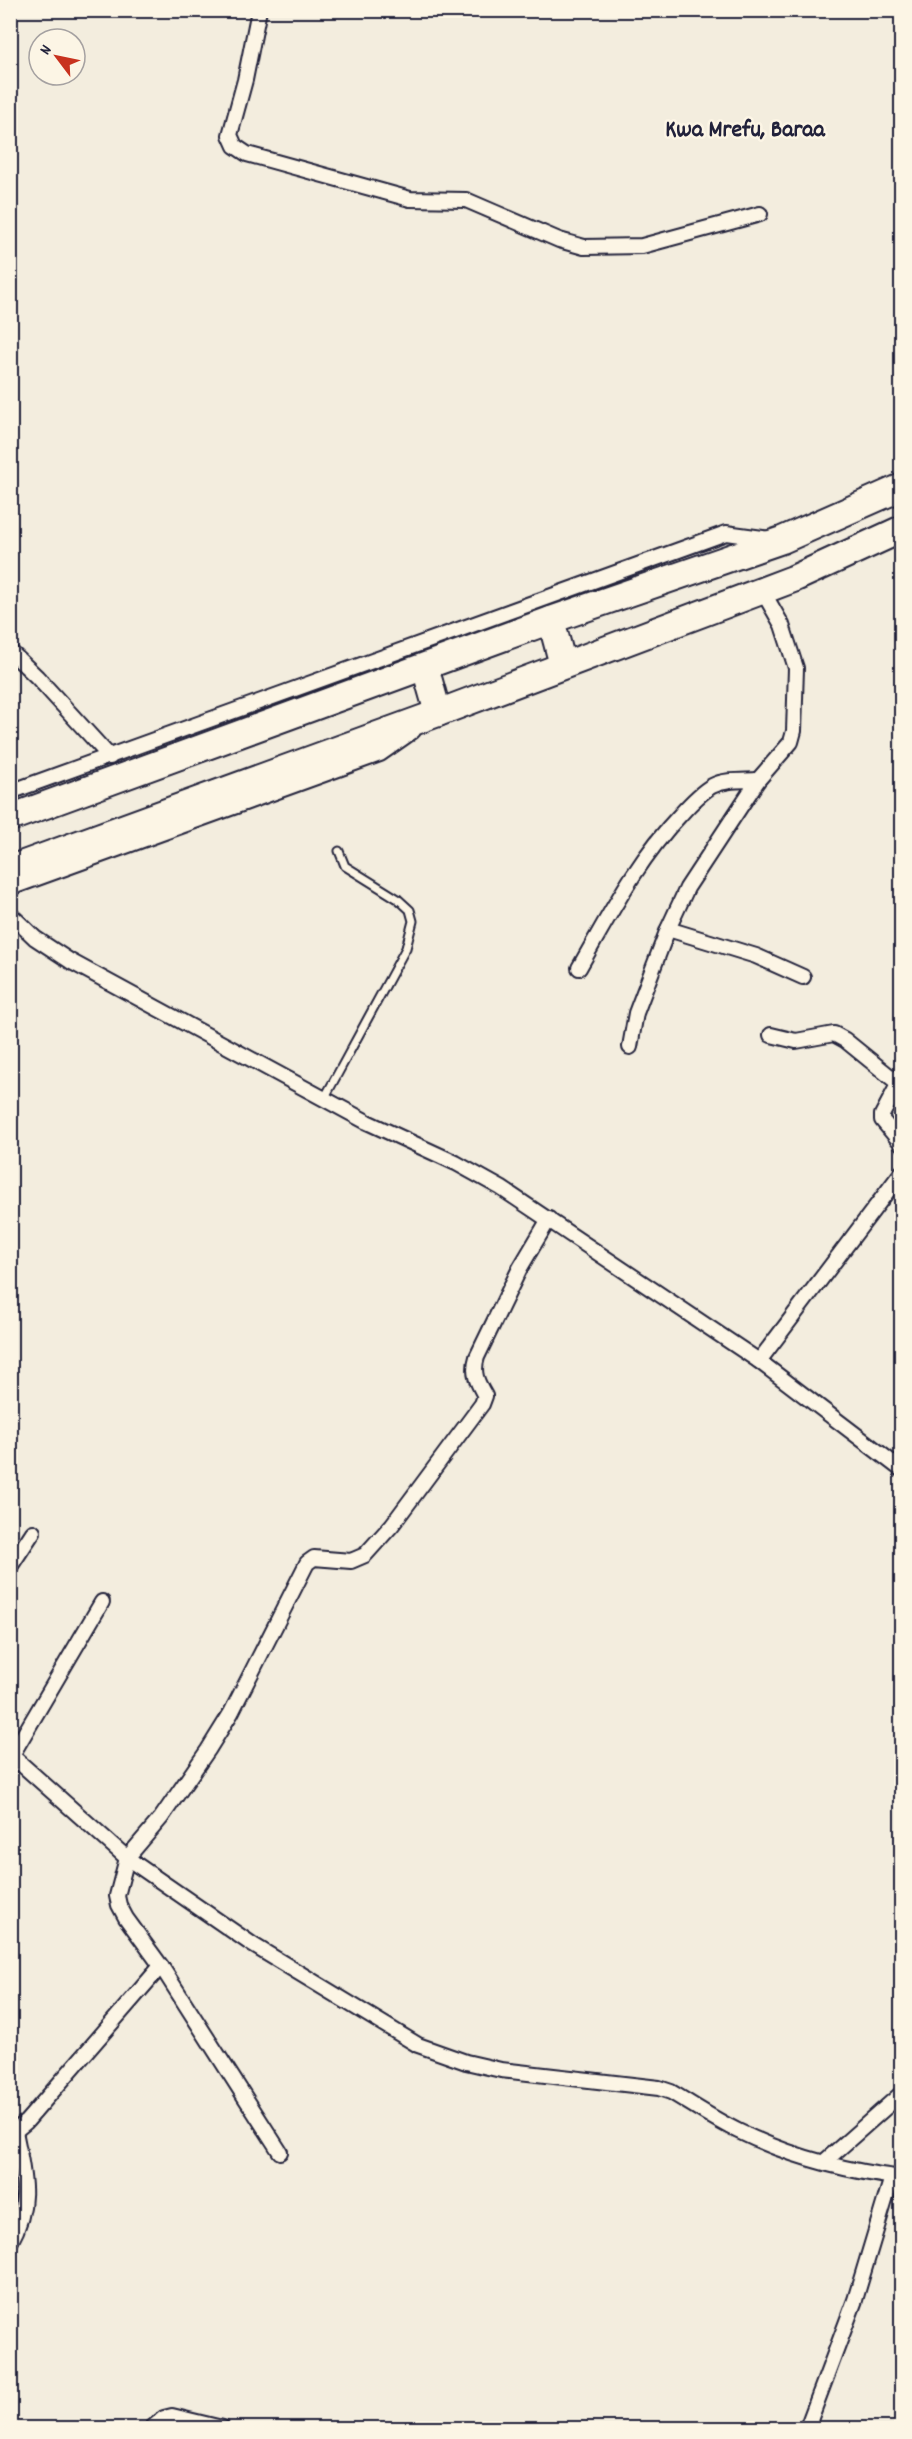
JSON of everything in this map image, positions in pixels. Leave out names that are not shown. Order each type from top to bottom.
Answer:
[{"type":"highway","points":[[10,818],[551,620],[782,540],[902,487]]},
{"type":"highway","points":[[10,869],[438,713],[793,579],[902,529]]},
{"type":"highway","points":[[551,620],[563,666]]},
{"type":"highway","points":[[425,667],[438,713]]},
{"type":"street","points":[[259,10],[245,80],[230,135],[235,146],[247,154],[410,199],[465,200],[559,240],[584,247],[642,246],[760,214]]},
{"type":"street","points":[[10,792],[110,758],[726,533],[782,540]]},
{"type":"street","points":[[630,1047],[636,1013],[668,929],[687,888],[758,780],[791,742],[794,731],[796,668],[782,625],[762,590]]},
{"type":"street","points":[[10,651],[38,677],[110,758]]},
{"type":"street","points":[[10,888],[380,754],[438,713]]},
{"type":"street","points":[[579,968],[631,878],[650,850],[689,805],[712,786],[726,782],[758,780]]},
{"type":"street","points":[[10,914],[35,938],[70,961],[367,1122],[456,1163],[549,1219],[759,1361],[902,1470]]},
{"type":"street","points":[[668,929],[756,956],[803,977]]},
{"type":"street","points":[[771,1035],[796,1041],[834,1034],[900,1080],[882,1115],[882,1120],[902,1144]]},
{"type":"street","points":[[759,1361],[902,1172]]},
{"type":"street","points":[[280,2152],[161,1966],[119,1905],[119,1886],[127,1858],[161,1818],[231,1713],[307,1563],[314,1558],[351,1561],[364,1555],[392,1525],[482,1404],[485,1396],[475,1379],[474,1367],[477,1357],[520,1268],[549,1219]]},
{"type":"street","points":[[10,1567],[33,1532]]},
{"type":"street","points":[[102,1602],[11,1754],[127,1858],[253,1946],[418,2045],[458,2059],[501,2070],[659,2088],[745,2134],[787,2151],[862,2172],[897,2178],[855,2300],[807,2428]]},
{"type":"street","points":[[10,2243],[23,2213],[26,2187],[13,2131],[26,2122],[161,1966]]},
{"type":"street","points":[[824,2162],[902,2092]]},
{"type":"street","points":[[152,2428],[164,2418],[172,2416],[222,2428]]},
{"type":"lane","points":[[324,1099],[406,948],[413,921],[410,910],[398,899],[345,866],[339,851]]},
{"type":"district","name":"Kwa Mrefu, Baraa","points":[[745,128]]}]
